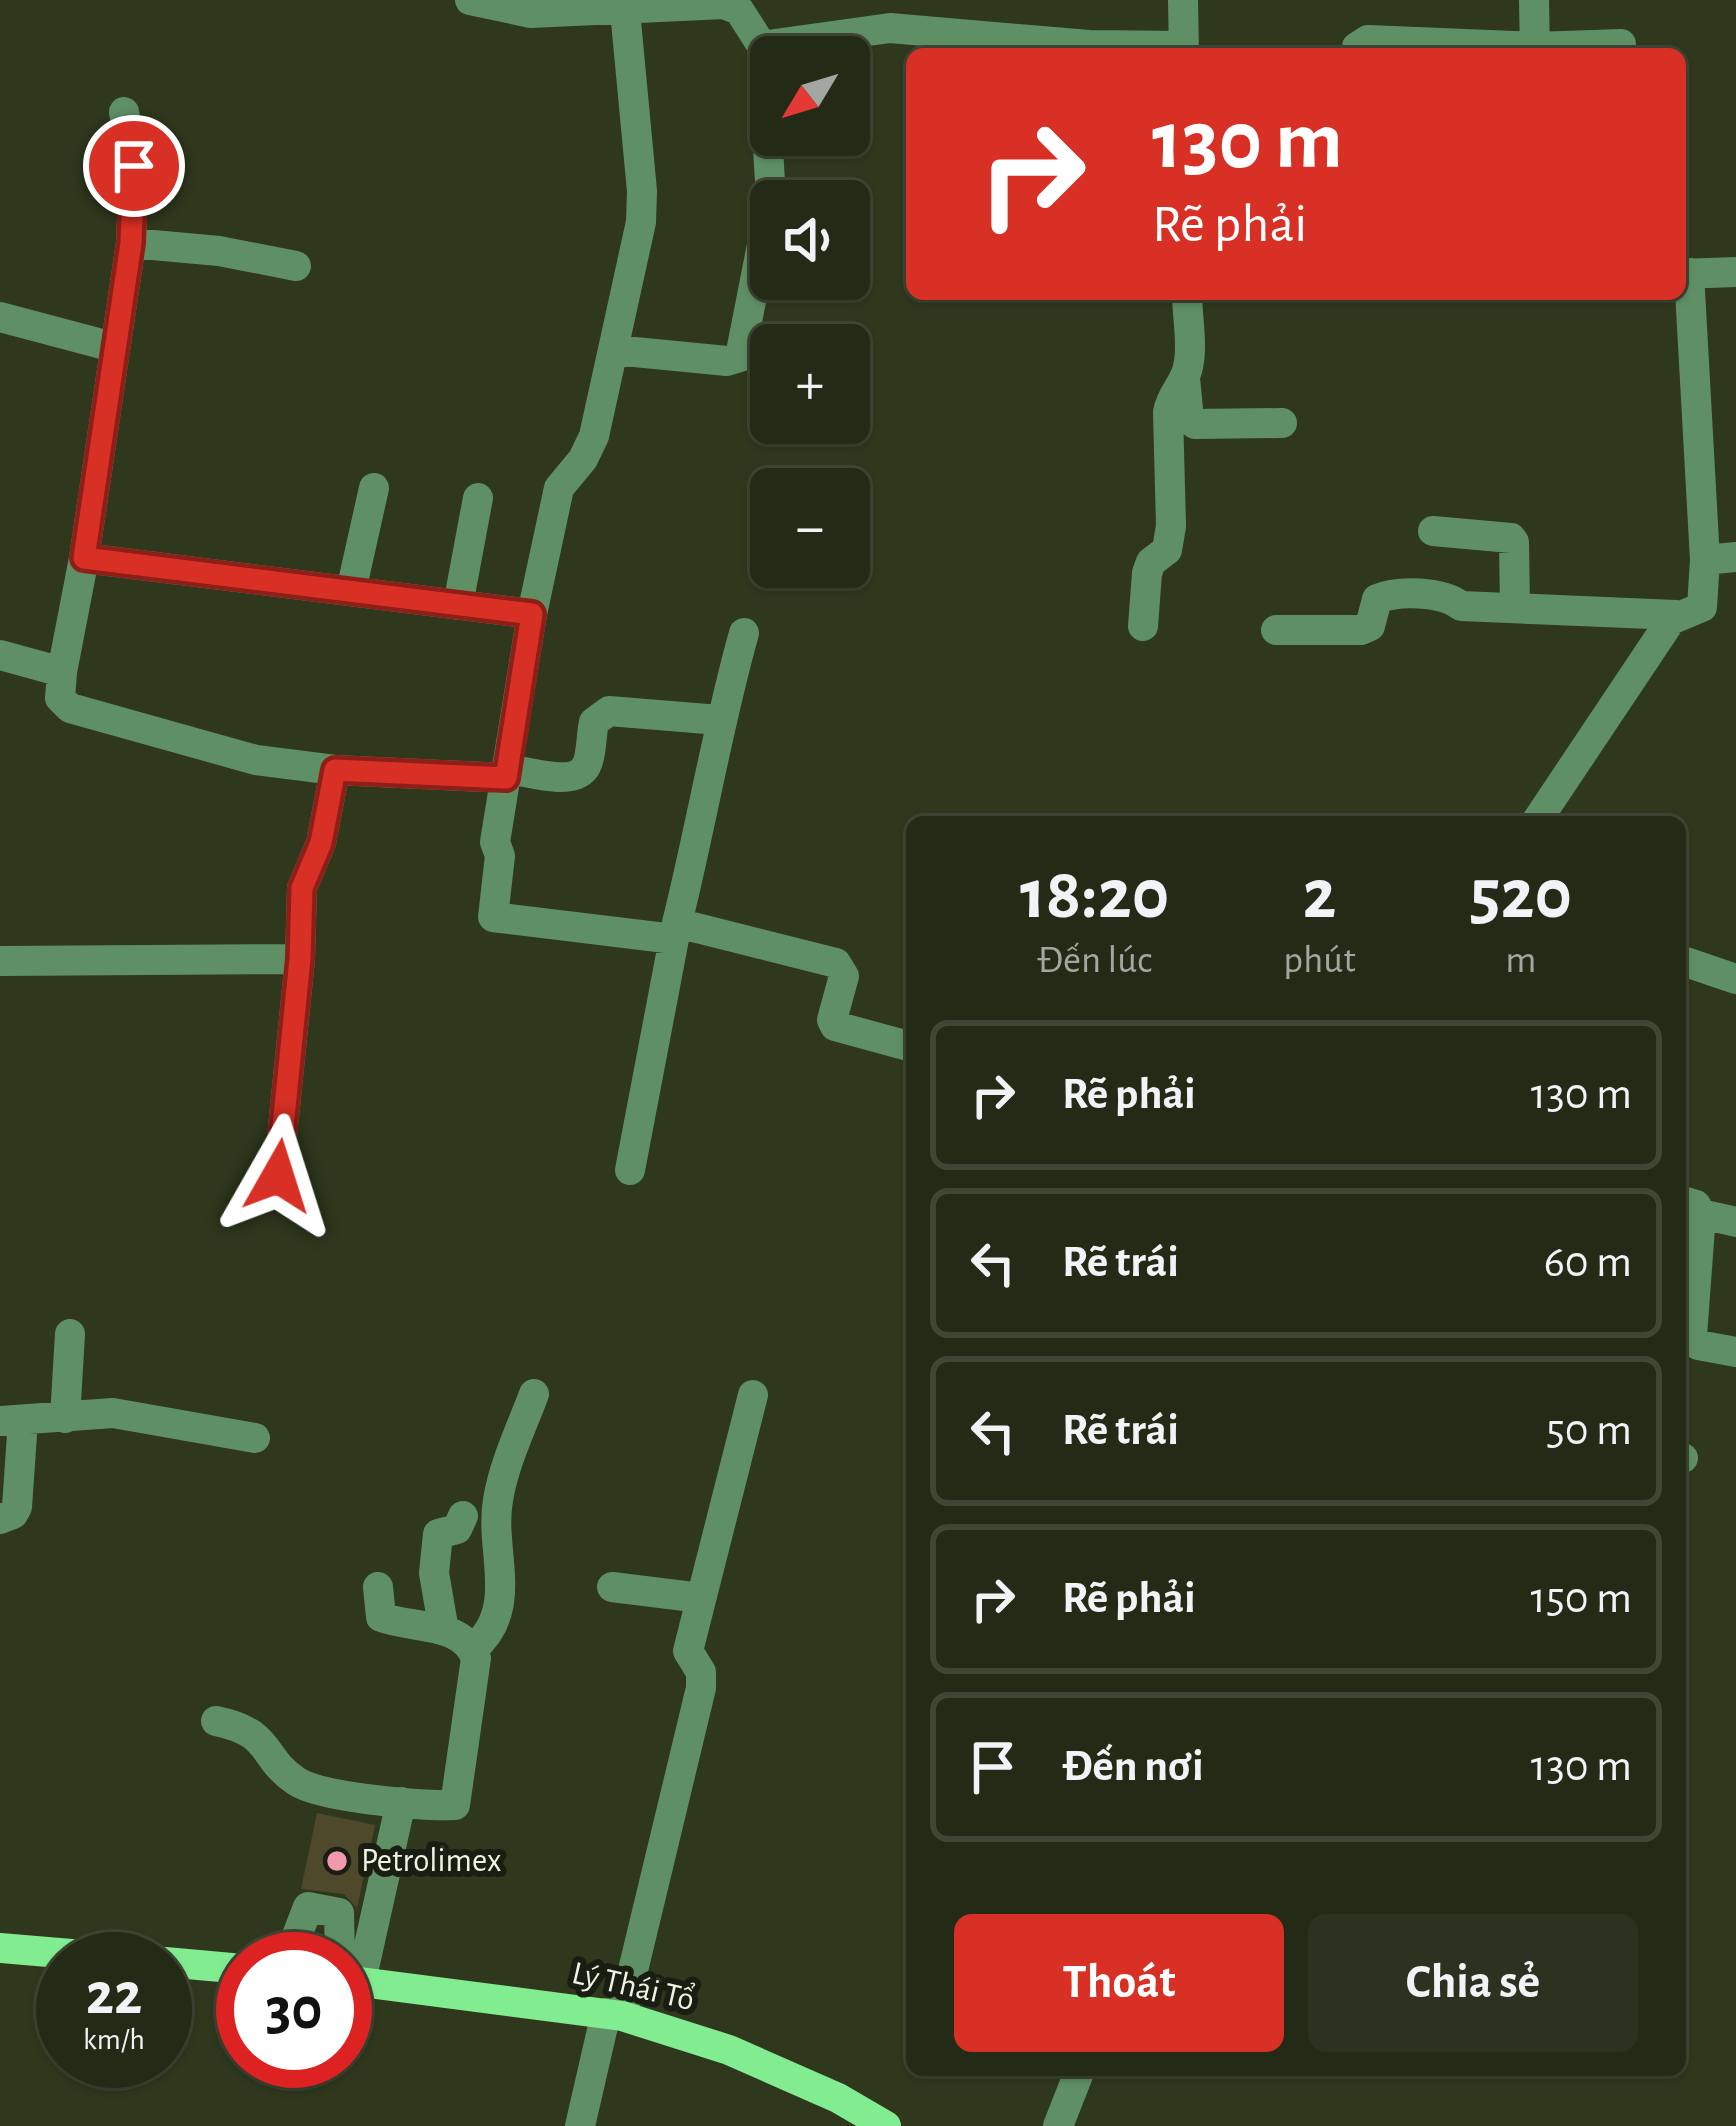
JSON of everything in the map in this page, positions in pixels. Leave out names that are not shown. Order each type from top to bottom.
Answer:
[{"type":"main road","points":[[0,1948],[36,1951]]},
{"type":"main road","name":"Lý Thái Tổ","points":[[372,1977],[614,2014],[729,2050],[838,2098],[882,2125]]},
{"type":"street","points":[[470,0],[512,11],[625,3],[724,4],[739,10],[756,36]]},
{"type":"street","points":[[1184,0],[1184,48]]},
{"type":"street","points":[[1534,0],[1535,48]]},
{"type":"street","points":[[625,3],[641,222],[594,436],[584,459],[559,488],[532,614],[495,842],[500,856],[493,917],[676,932],[836,963],[844,976],[832,1020],[835,1026],[906,1045]]},
{"type":"street","points":[[834,36],[890,28],[1146,48]]},
{"type":"street","points":[[1358,48],[1369,40],[1502,48]]},
{"type":"street","points":[[1564,48],[1621,44]]},
{"type":"street","points":[[124,112],[134,166],[131,243],[60,698],[70,708],[256,760],[335,770],[567,777],[586,767],[594,722],[608,711],[719,720]]},
{"type":"street","points":[[614,350],[727,361],[740,357],[771,199],[769,156]]},
{"type":"street","points":[[131,243],[219,251],[296,266]]},
{"type":"street","points":[[1686,273],[1736,272]]},
{"type":"street","points":[[1276,630],[1361,630],[1370,626],[1377,599],[1390,594],[1445,597],[1461,606],[1676,616],[1702,607],[1721,559],[1686,288]]},
{"type":"street","points":[[1187,300],[1185,378],[1190,419],[1195,424],[1282,423]]},
{"type":"street","points":[[0,317],[113,347]]},
{"type":"street","points":[[1143,626],[1147,573],[1151,562],[1167,550],[1172,526],[1168,412],[1172,394],[1185,378]]},
{"type":"street","points":[[351,591],[374,488]]},
{"type":"street","points":[[458,604],[478,498]]},
{"type":"street","points":[[1432,531],[1511,538],[1515,608]]},
{"type":"street","points":[[84,558],[532,614]]},
{"type":"street","points":[[1540,816],[1676,616]]},
{"type":"street","points":[[630,1170],[676,932],[707,804],[719,720],[744,633]]},
{"type":"street","points":[[0,655],[62,672]]},
{"type":"street","points":[[278,1176],[300,959],[302,888],[321,843],[335,770]]},
{"type":"street","points":[[0,961],[300,959]]},
{"type":"street","points":[[1686,962],[1736,980]]},
{"type":"street","points":[[1736,1222],[1690,1207],[1692,1336],[1698,1346],[1736,1352]]},
{"type":"street","points":[[65,1418],[70,1334]]},
{"type":"street","points":[[472,1649],[484,1640],[502,1596],[497,1503],[535,1394]]},
{"type":"street","points":[[580,2126],[701,1688],[701,1672],[688,1651],[753,1395]]},
{"type":"street","points":[[0,1519],[14,1514],[17,1507],[12,1420],[113,1413],[255,1438]]},
{"type":"street","points":[[444,1631],[434,1573],[438,1534],[457,1529],[463,1516]]},
{"type":"street","points":[[216,1721],[252,1732],[288,1774],[310,1789],[455,1805],[476,1658],[463,1637],[381,1617],[378,1586]]},
{"type":"street","points":[[612,1587],[701,1598]]},
{"type":"street","points":[[361,1932],[401,1802]]},
{"type":"street","points":[[298,1932],[308,1907],[339,1913],[342,1932]]},
{"type":"street","points":[[1058,2126],[1078,2076]]},
{"type":"building","name":"Petrolimex","points":[[317,1813],[375,1825],[357,1908],[344,1894],[301,1889]]},
{"type":"place","name":"Petrolimex","points":[[337,1861]]},
{"type":"route","points":[[134,166],[131,243],[84,558],[532,614],[506,778],[335,770],[321,843],[302,888],[300,959],[278,1176]]}]
